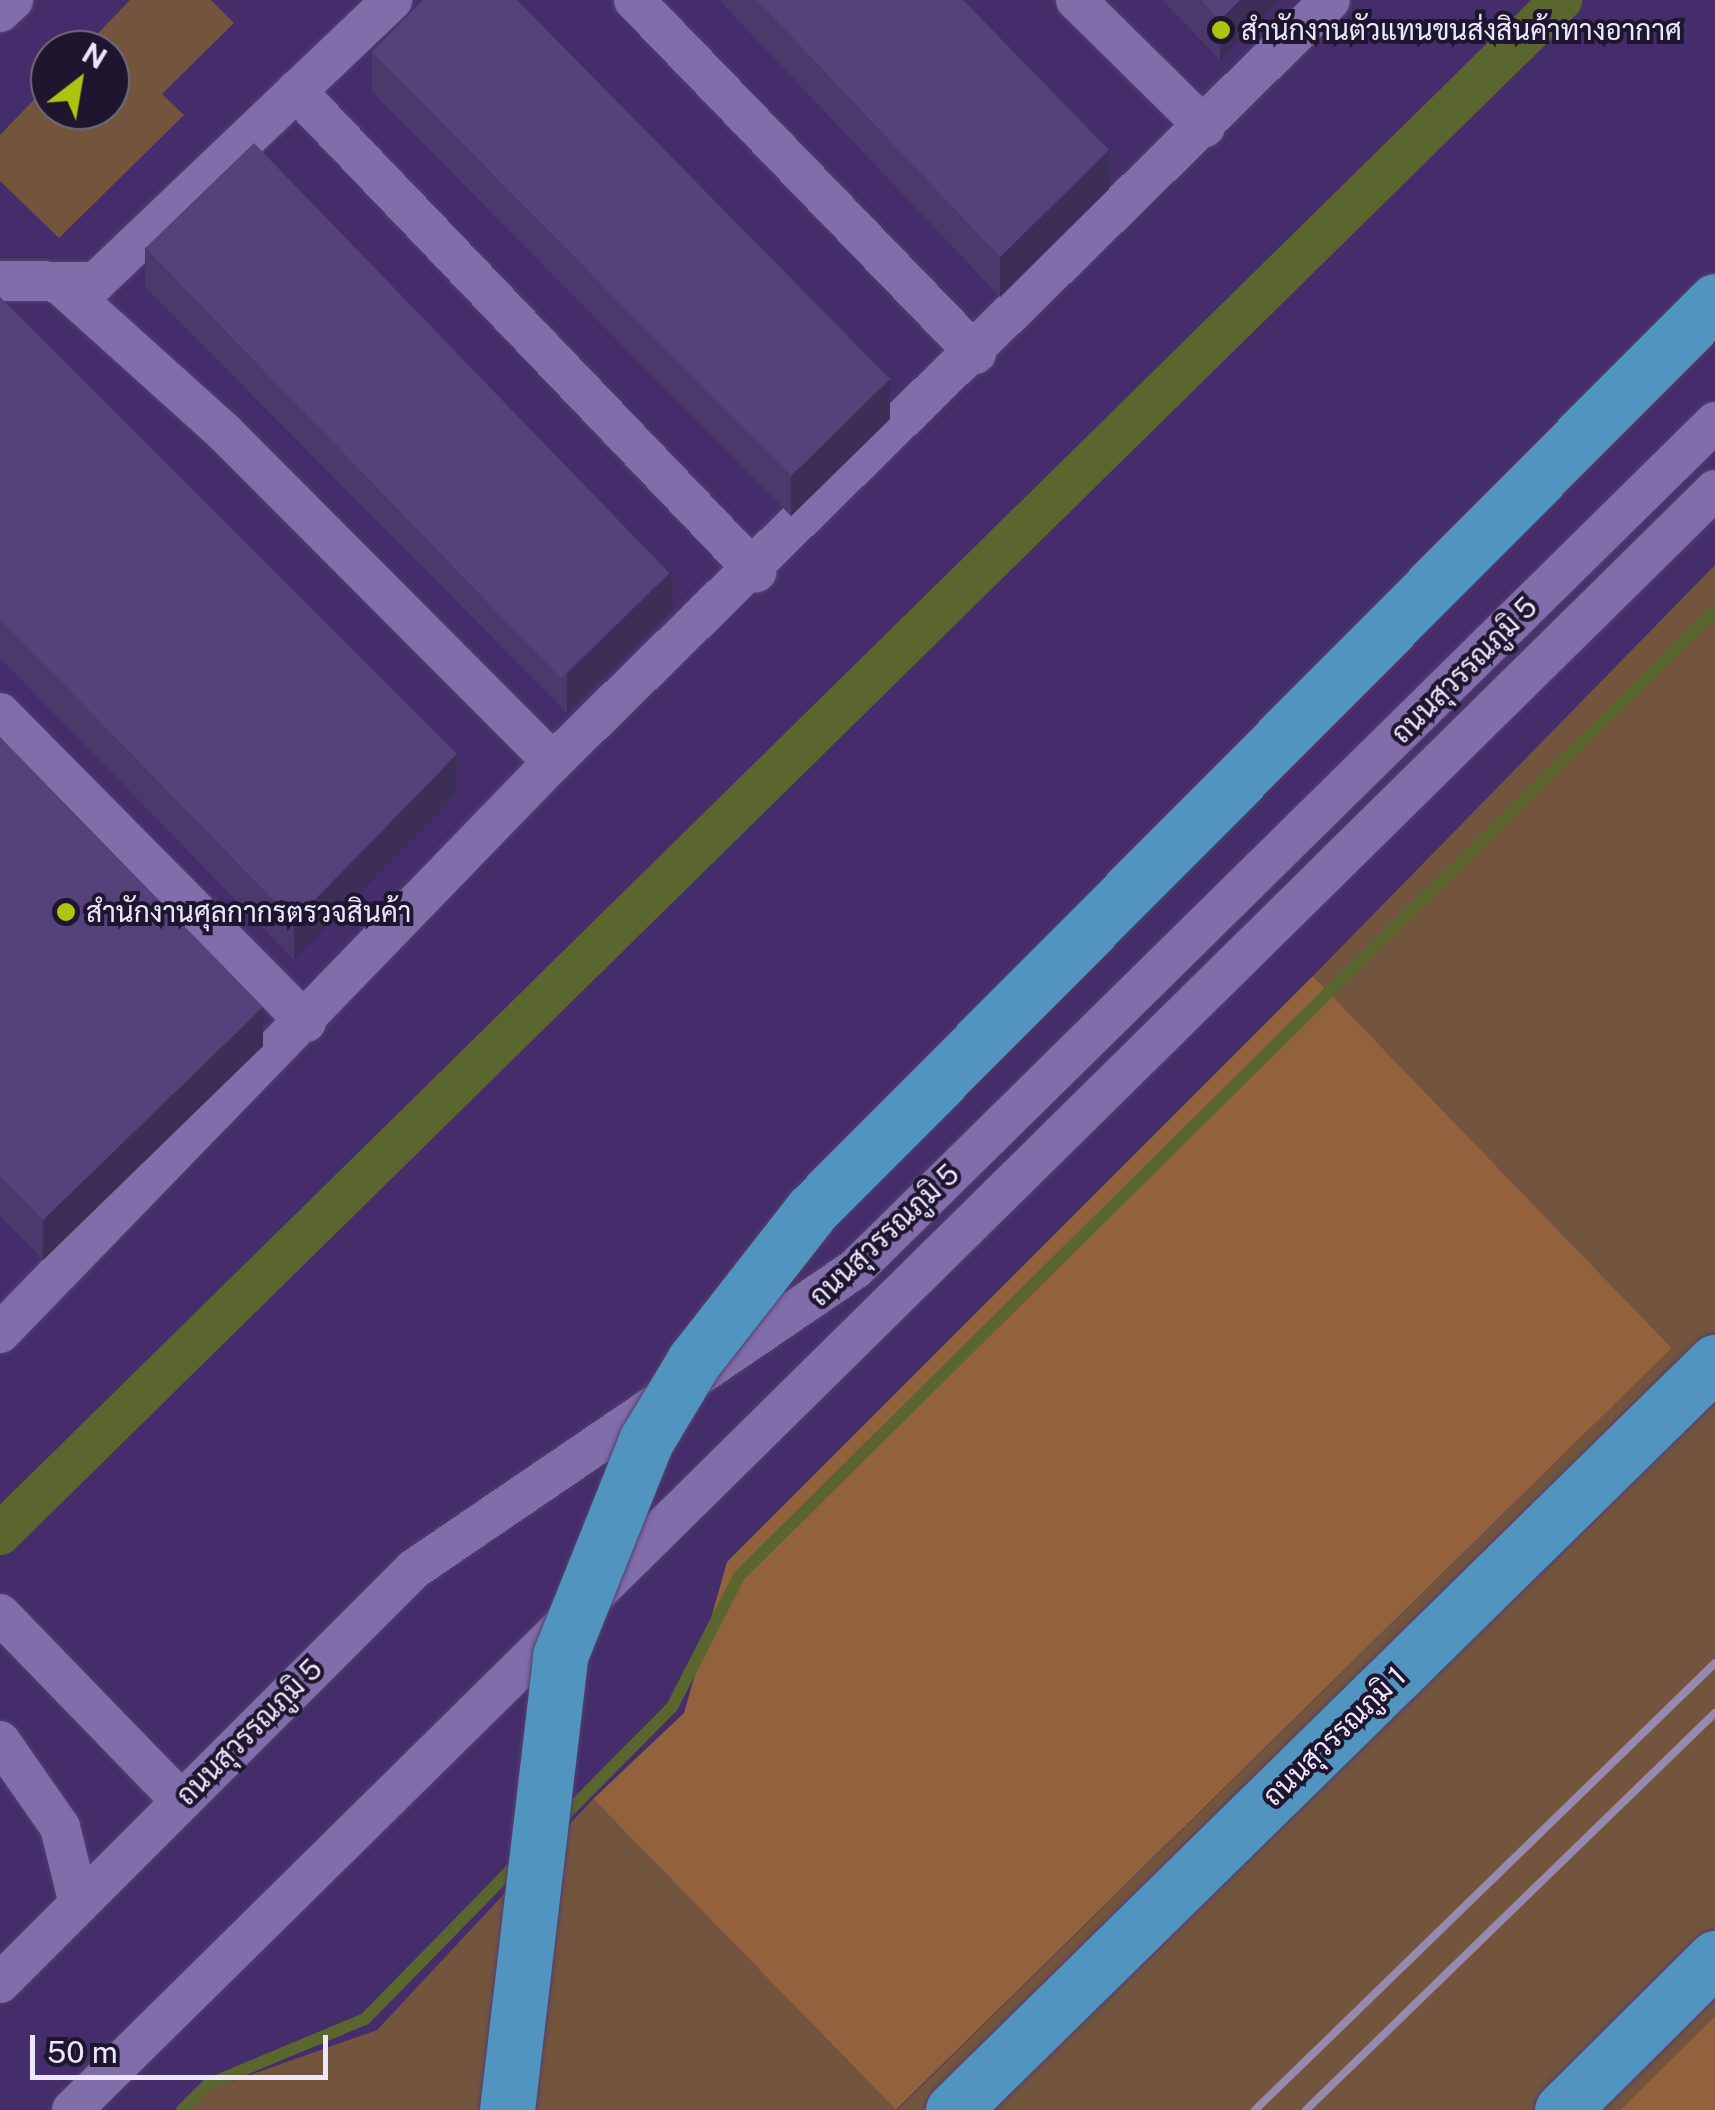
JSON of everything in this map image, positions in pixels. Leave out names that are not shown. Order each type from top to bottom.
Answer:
[{"type":"highway","points":[[507,2110],[560,1656],[646,1441],[694,1360],[812,1210],[1715,301]]},
{"type":"highway","name":"ถนนสุวรรณภูมิ 1","points":[[953,2110],[1715,1362]]},
{"type":"highway","points":[[1562,2110],[1715,1958]]},
{"type":"street","points":[[0,12],[12,0]]},
{"type":"street","points":[[0,281],[63,287],[96,282],[392,0]]},
{"type":"street","points":[[634,0],[976,354]]},
{"type":"street","points":[[1076,0],[1204,128]]},
{"type":"street","points":[[0,1333],[306,1022],[553,762],[756,572],[1330,0]]},
{"type":"street","points":[[296,92],[756,572]]},
{"type":"street","points":[[63,287],[224,432],[553,762]]},
{"type":"street","name":"ถนนสุวรรณภูมิ 5","points":[[0,1983],[414,1569],[855,1269],[1715,422]]},
{"type":"street","name":"ถนนสุวรรณภูมิ 5","points":[[72,2110],[1715,490]]},
{"type":"street","points":[[0,713],[306,1022]]},
{"type":"street","points":[[0,1614],[180,1800]]},
{"type":"street","points":[[0,1741],[60,1827],[79,1904]]},
{"type":"shaded area","points":[[0,0],[1715,0],[1715,2110],[0,2110]]},
{"type":"shaded area","points":[[130,0],[211,0],[234,23],[162,94],[184,115],[59,238],[0,181],[0,135],[30,104],[30,130],[130,130],[130,30],[101,30]]},
{"type":"shaded area","points":[[1715,565],[1715,2016],[1620,2110],[897,2110],[1672,1348],[1313,976]]},
{"type":"shaded area","points":[[1313,976],[1672,1348],[896,2110],[593,1799],[684,1713],[727,1562]]},
{"type":"shaded area","points":[[593,1799],[896,2110],[178,2110],[193,2095],[377,2030]]},
{"type":"shaded area","points":[[1715,2016],[1715,2110],[1620,2110]]},
{"type":"building","points":[[423,0],[517,0],[890,379],[791,476],[372,52]]},
{"type":"building","points":[[757,0],[963,0],[1109,150],[1000,257]]},
{"type":"building","points":[[1201,0],[1240,0],[1220,20]]},
{"type":"building","points":[[254,143],[669,573],[561,678],[145,248]]},
{"type":"building","points":[[0,297],[457,754],[294,921],[0,619]]},
{"type":"building","name":"สำนักงานศุลกากรตรวจสินค้า","points":[[0,737],[263,1007],[43,1220],[0,1176]]},
{"type":"waterway","points":[[0,1534],[1561,0]]},
{"type":"waterway","points":[[558,1822],[672,1707],[739,1576],[1715,610]]},
{"type":"waterway","points":[[182,2110],[207,2085],[365,2019],[516,1865]]},
{"type":"railway","points":[[1255,2110],[1715,1663]]},
{"type":"railway","points":[[1306,2110],[1715,1713]]},
{"type":"place","name":"สำนักงานตัวแทนขนส่งสินค้าทางอากาศ","points":[[1221,30]]},
{"type":"place","name":"สำนักงานศุลกากรตรวจสินค้า","points":[[66,912]]}]
